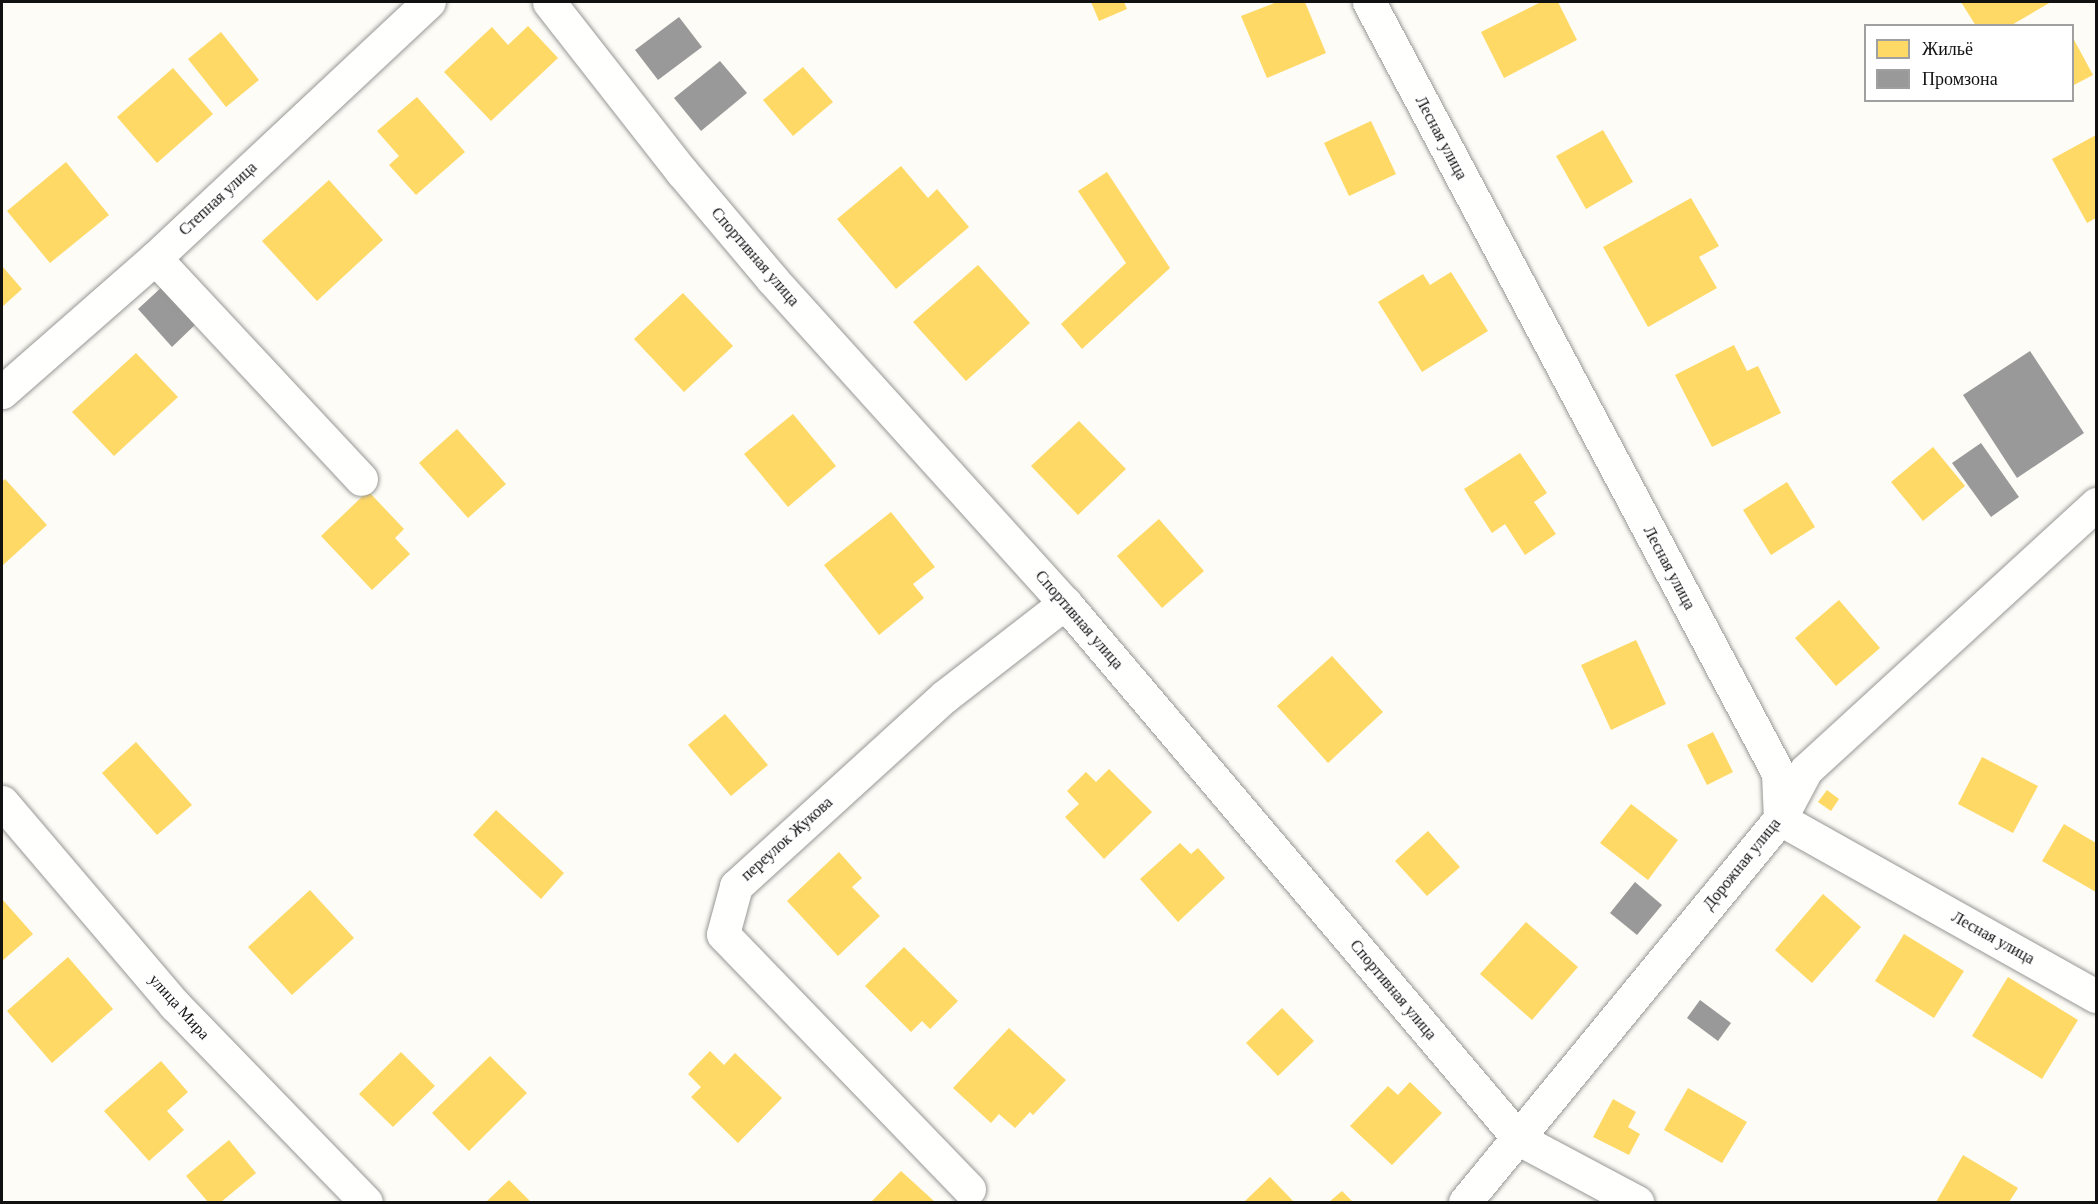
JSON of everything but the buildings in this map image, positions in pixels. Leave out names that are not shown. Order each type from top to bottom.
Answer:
[{"type":"street","name":"Степная улица","points":[[2,392],[155,258],[429,2]]},
{"type":"street","name":"Спортивная улица","points":[[549,2],[682,172],[772,279],[1065,603],[1519,1139],[1637,1203]]},
{"type":"street","name":"Лесная улица","points":[[1369,2],[1778,773],[1780,819],[2097,996]]},
{"type":"street","points":[[155,258],[360,479]]},
{"type":"street","name":"Дорожная улица","points":[[1465,1203],[1780,819],[1806,770],[2097,504]]},
{"type":"street","name":"переулок Жукова","points":[[969,1189],[723,934],[736,886],[945,696],[1065,603]]},
{"type":"street","name":"улица Мира","points":[[2,802],[175,1005],[366,1203]]}]
